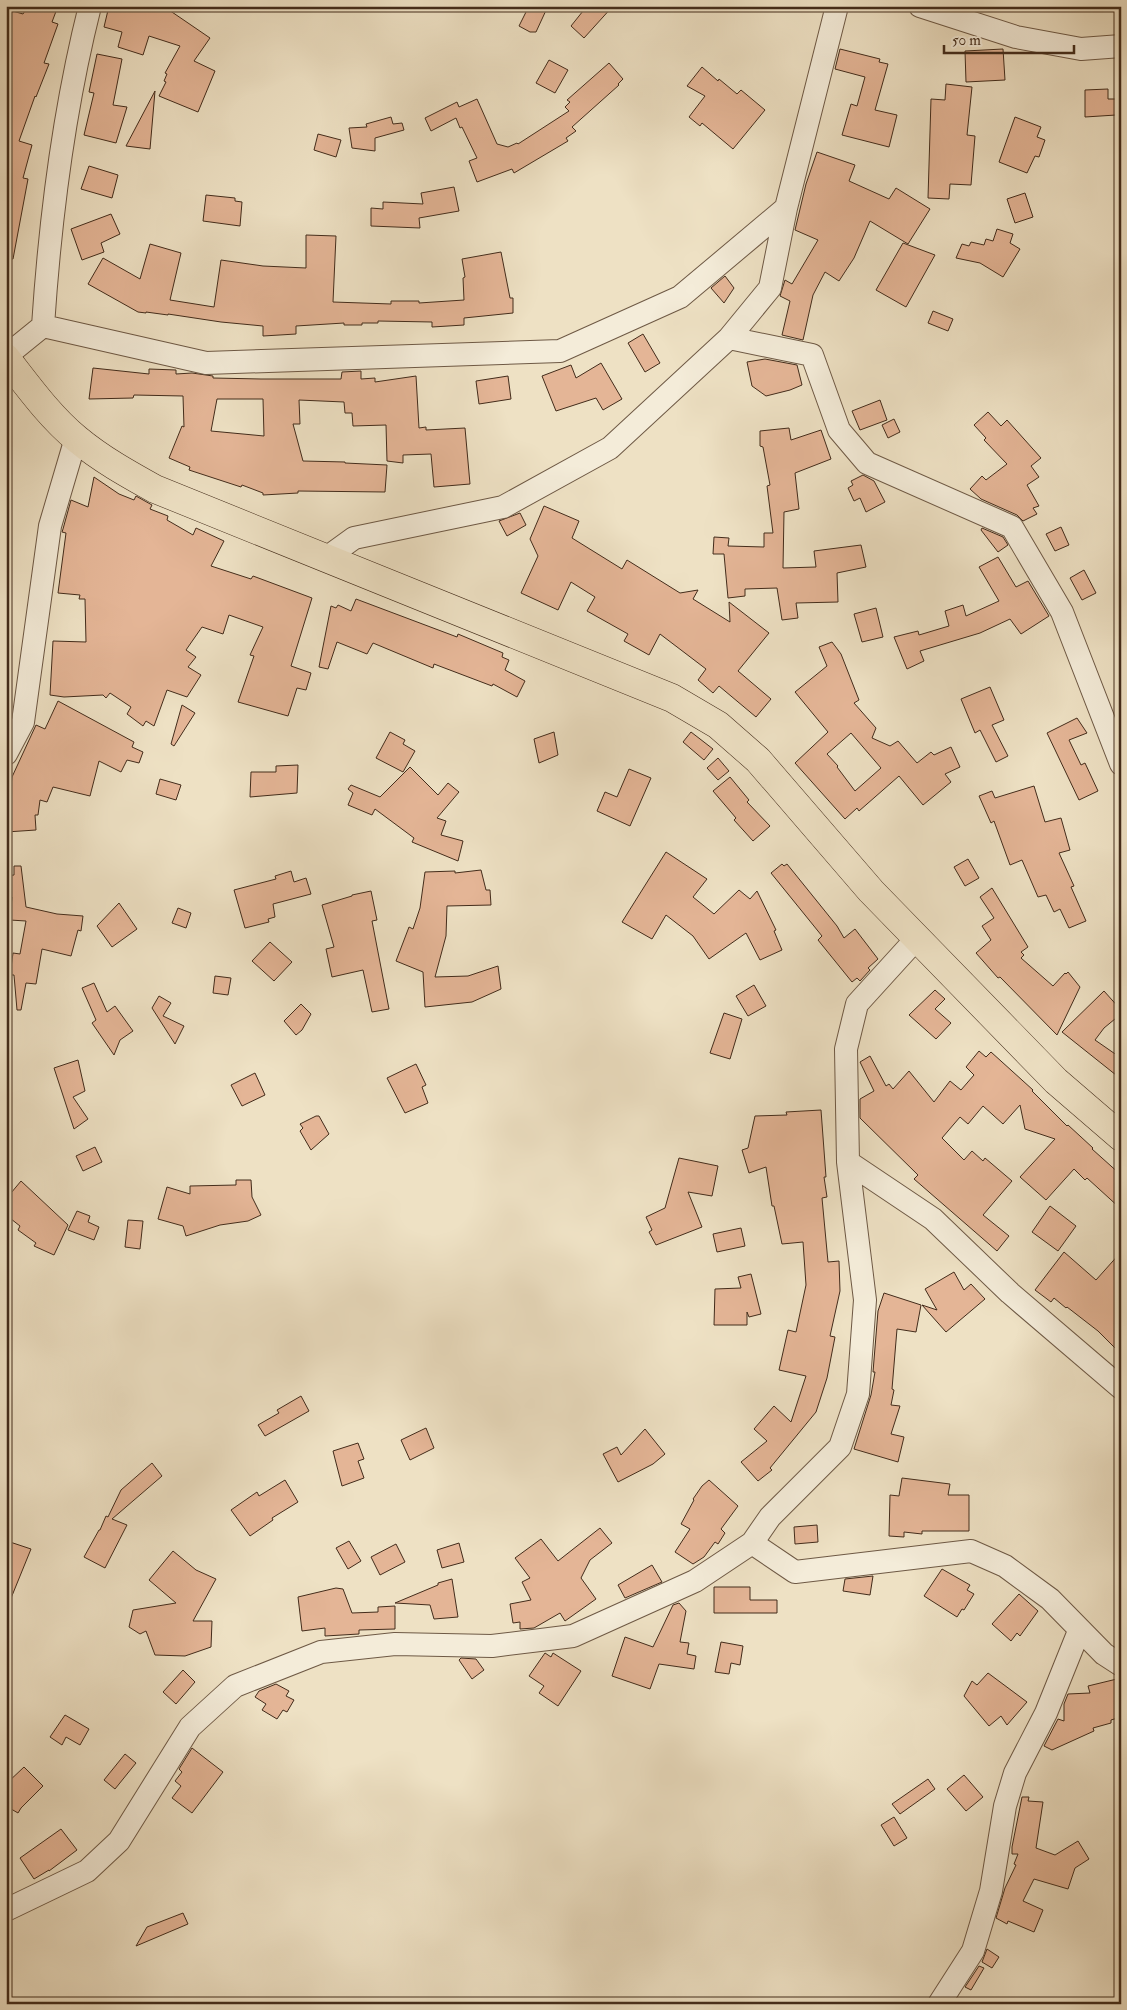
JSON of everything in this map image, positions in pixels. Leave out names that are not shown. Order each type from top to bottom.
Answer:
[{"type":"highway","points":[[6,357],[37,397],[76,438],[106,461],[155,489],[672,698],[718,725],[758,760],[844,862],[1056,1081],[1121,1137]]},
{"type":"street","points":[[6,357],[43,326],[48,253],[66,129],[76,62],[90,6]]},
{"type":"street","points":[[325,559],[354,538],[503,507],[560,476],[610,448],[729,338],[770,288],[786,208],[837,6]]},
{"type":"street","points":[[920,6],[1016,38],[1081,49],[1121,46]]},
{"type":"street","points":[[43,326],[206,363],[560,351],[680,297],[786,208]]},
{"type":"street","points":[[729,338],[812,356],[839,430],[867,463],[1012,527],[1062,612],[1121,764]]},
{"type":"street","points":[[6,754],[23,722],[50,526],[76,438]]},
{"type":"street","points":[[6,1910],[87,1871],[119,1841],[190,1727],[235,1686],[321,1652],[395,1644],[492,1646],[573,1636],[695,1581],[752,1543],[770,1518],[840,1447],[858,1394],[865,1300],[848,1162],[846,1049],[857,1004],[917,938]]},
{"type":"street","points":[[848,1162],[933,1219],[1010,1293],[1121,1388]]},
{"type":"street","points":[[752,1543],[795,1572],[971,1551],[1005,1566],[1050,1599],[1079,1631],[1104,1654],[1121,1664]]},
{"type":"street","points":[[939,2004],[973,1951],[991,1891],[1005,1806],[1015,1773],[1046,1713],[1079,1631]]},
{"type":"building","points":[[28,6],[58,6],[52,22],[58,24],[44,63],[49,64],[19,141],[32,145],[23,178],[28,179],[13,259],[6,259],[6,9],[23,14]]},
{"type":"building","points":[[109,6],[170,6],[169,10],[210,38],[194,61],[215,71],[198,112],[159,96],[166,82],[164,81],[167,74],[165,73],[180,46],[149,36],[143,55],[118,47],[122,32],[104,27]]},
{"type":"building","points":[[529,6],[548,6],[536,32],[530,32],[519,26]]},
{"type":"building","points":[[587,6],[613,6],[584,38],[571,26]]},
{"type":"building","points":[[840,49],[880,59],[879,62],[888,64],[875,110],[897,115],[889,147],[842,135],[851,104],[857,106],[865,77],[835,69]]},
{"type":"building","points":[[1003,49],[1005,80],[966,82],[965,51]]},
{"type":"building","points":[[97,54],[122,59],[113,105],[127,107],[116,143],[84,135],[94,93],[89,92]]},
{"type":"building","points":[[549,60],[568,70],[555,93],[536,83]]},
{"type":"building","points":[[609,63],[623,79],[619,85],[572,127],[576,131],[566,138],[568,141],[514,173],[512,169],[477,182],[469,161],[477,158],[456,118],[431,131],[425,118],[457,102],[459,107],[477,99],[497,144],[508,147],[518,144],[569,111],[565,107],[570,102],[567,100]]},
{"type":"building","points":[[702,67],[737,94],[741,90],[765,110],[733,149],[702,123],[700,126],[689,117],[705,96],[687,86]]},
{"type":"building","points":[[946,84],[972,87],[967,135],[975,136],[971,185],[950,184],[949,199],[928,198],[931,99],[945,100]]},
{"type":"building","points":[[1108,89],[1108,99],[1116,99],[1116,115],[1085,117],[1085,90]]},
{"type":"building","points":[[155,91],[150,149],[126,146]]},
{"type":"building","points":[[391,117],[393,124],[402,123],[404,130],[375,138],[375,151],[352,148],[349,128],[367,127],[366,124]]},
{"type":"building","points":[[1015,117],[1041,127],[1037,137],[1045,140],[1039,157],[1035,156],[1027,173],[999,162]]},
{"type":"building","points":[[318,134],[341,140],[336,157],[314,150]]},
{"type":"building","points":[[817,152],[855,165],[849,181],[889,199],[896,188],[930,209],[908,244],[870,221],[854,258],[839,281],[825,272],[813,295],[803,340],[782,335],[790,301],[780,296],[785,280],[792,284],[818,240],[795,230],[806,184]]},
{"type":"building","points":[[89,166],[118,175],[112,198],[81,189]]},
{"type":"building","points":[[454,187],[459,211],[419,218],[420,228],[371,226],[371,208],[383,209],[383,202],[423,204],[421,193]]},
{"type":"building","points":[[1025,193],[1033,217],[1015,223],[1007,199]]},
{"type":"building","points":[[206,195],[235,198],[235,201],[242,202],[240,226],[203,221]]},
{"type":"building","points":[[111,214],[120,234],[101,243],[104,252],[82,260],[71,229]]},
{"type":"building","points":[[997,229],[1013,234],[1010,243],[1020,249],[1003,277],[980,263],[956,258],[962,244],[969,246],[971,242],[984,245],[986,239],[993,241]]},
{"type":"building","points":[[306,235],[336,236],[333,302],[391,304],[391,301],[419,301],[419,303],[464,300],[463,278],[465,277],[462,259],[501,252],[510,298],[513,298],[513,313],[464,318],[464,325],[432,327],[432,322],[378,321],[378,323],[362,323],[362,325],[344,325],[344,323],[296,326],[296,334],[263,336],[263,326],[138,312],[88,284],[103,258],[140,279],[150,244],[181,253],[170,300],[214,307],[221,260],[263,266],[306,268]]},
{"type":"building","points":[[903,243],[935,255],[906,307],[876,290]]},
{"type":"building","points":[[725,276],[734,288],[724,303],[711,288]]},
{"type":"building","points":[[933,311],[953,319],[948,331],[928,323]]},
{"type":"building","points":[[643,334],[660,363],[645,372],[628,343]]},
{"type":"building","points":[[765,359],[797,365],[802,385],[766,396],[752,386],[747,362]]},
{"type":"building","points":[[601,363],[622,399],[603,410],[596,398],[556,411],[542,376],[571,365],[576,378]]},
{"type":"building","points":[[93,368],[149,374],[149,369],[176,370],[176,374],[192,373],[213,376],[213,378],[341,379],[342,372],[361,371],[361,379],[375,378],[375,382],[416,376],[419,428],[426,427],[426,430],[465,428],[470,484],[434,487],[431,454],[403,455],[403,463],[387,461],[386,425],[353,426],[352,413],[345,413],[344,402],[299,400],[300,424],[293,424],[303,461],[387,465],[385,492],[298,491],[298,493],[263,495],[263,493],[242,485],[241,487],[189,470],[190,467],[169,458],[182,426],[184,427],[183,396],[134,395],[133,398],[89,399]],"holes":[[[217,399],[263,399],[264,436],[211,431]]]},
{"type":"building","points":[[508,376],[511,399],[479,404],[476,381]]},
{"type":"building","points":[[880,400],[887,420],[860,430],[852,411]]},
{"type":"building","points":[[988,412],[1001,426],[1007,420],[1041,458],[1031,466],[1039,477],[1027,485],[1039,506],[1033,508],[1037,514],[1023,521],[1017,515],[981,499],[970,489],[982,476],[986,480],[1007,464],[984,440],[986,438],[974,425]]},
{"type":"building","points":[[894,419],[900,432],[888,438],[882,425]]},
{"type":"building","points":[[789,428],[791,440],[821,430],[831,459],[795,473],[799,509],[784,512],[783,568],[816,567],[814,551],[861,545],[866,567],[837,573],[838,602],[796,603],[798,618],[782,620],[777,588],[745,589],[745,596],[728,598],[724,554],[713,554],[714,537],[729,538],[728,546],[764,547],[764,533],[773,533],[767,486],[770,485],[763,447],[760,446],[760,431]]},
{"type":"building","points":[[863,475],[874,481],[885,502],[866,512],[860,498],[854,501],[848,488],[853,485],[851,481]]},
{"type":"building","points":[[94,477],[119,494],[134,500],[136,496],[152,505],[150,509],[168,516],[167,520],[193,535],[196,528],[224,541],[211,566],[251,579],[253,576],[312,598],[291,666],[311,673],[306,690],[297,688],[288,716],[238,702],[254,656],[250,655],[263,627],[229,615],[223,634],[202,627],[186,650],[196,657],[188,667],[201,675],[187,697],[167,690],[154,726],[146,721],[143,726],[127,714],[131,707],[110,693],[106,698],[103,695],[64,697],[50,695],[53,641],[86,642],[85,599],[79,599],[80,595],[58,593],[66,533],[62,532],[71,500],[88,507]]},
{"type":"building","points":[[544,506],[579,521],[572,538],[622,569],[627,560],[680,593],[698,590],[693,599],[730,622],[729,602],[769,633],[738,671],[771,699],[756,717],[719,686],[713,693],[698,680],[706,669],[660,634],[649,655],[624,641],[628,634],[587,611],[595,597],[571,582],[558,610],[521,593],[538,556],[530,539]]},
{"type":"building","points":[[520,513],[526,525],[507,536],[499,521]]},
{"type":"building","points":[[1061,527],[1069,545],[1055,551],[1046,534]]},
{"type":"building","points":[[982,528],[1003,537],[1008,545],[998,552],[981,530]]},
{"type":"building","points":[[998,557],[1016,587],[1028,581],[1049,616],[1021,634],[1010,619],[980,633],[920,651],[924,661],[907,669],[894,637],[918,631],[919,635],[949,626],[945,611],[963,605],[966,616],[999,601],[979,567]]},
{"type":"building","points":[[1084,570],[1096,593],[1082,600],[1070,578]]},
{"type":"building","points":[[356,599],[457,637],[458,634],[503,653],[502,657],[509,660],[505,670],[525,681],[517,697],[493,684],[492,686],[434,664],[433,668],[373,643],[367,654],[337,642],[328,669],[319,667],[331,606],[336,608],[338,605],[351,611]]},
{"type":"building","points":[[876,608],[883,637],[862,642],[854,614]]},
{"type":"building","points":[[832,642],[841,654],[859,700],[854,703],[876,728],[872,738],[890,746],[898,741],[917,763],[931,752],[934,755],[951,747],[960,767],[945,774],[951,782],[923,805],[899,776],[859,811],[857,808],[845,819],[795,763],[828,732],[795,692],[827,666],[819,647]],"holes":[[[851,733],[881,768],[855,791],[838,766],[827,754]]]},
{"type":"building","points":[[990,687],[1004,720],[992,725],[1008,756],[996,762],[980,730],[975,733],[961,699]]},
{"type":"building","points":[[58,701],[134,742],[132,747],[143,752],[139,763],[127,760],[121,772],[99,761],[90,796],[53,787],[47,802],[40,800],[38,815],[35,815],[36,830],[6,832],[12,777],[36,725],[45,729]]},
{"type":"building","points":[[182,705],[195,713],[174,746],[171,744]]},
{"type":"building","points":[[1077,718],[1087,733],[1069,740],[1081,765],[1085,763],[1098,791],[1079,800],[1047,733]]},
{"type":"building","points":[[390,732],[405,740],[403,744],[415,751],[403,772],[376,758]]},
{"type":"building","points":[[554,732],[558,755],[539,763],[534,739]]},
{"type":"building","points":[[691,732],[713,749],[704,760],[683,742]]},
{"type":"building","points":[[718,758],[729,771],[718,780],[707,768]]},
{"type":"building","points":[[298,765],[297,793],[250,797],[251,772],[276,772],[276,766]]},
{"type":"building","points":[[410,767],[438,795],[448,783],[459,792],[437,818],[446,821],[441,835],[463,841],[458,861],[412,842],[414,838],[375,809],[372,815],[348,805],[353,793],[348,789],[351,785],[380,797]]},
{"type":"building","points":[[629,769],[651,778],[630,826],[597,811],[605,792],[617,797]]},
{"type":"building","points":[[730,777],[749,800],[747,802],[770,826],[753,841],[734,820],[736,818],[713,791]]},
{"type":"building","points":[[160,779],[181,785],[176,800],[156,794]]},
{"type":"building","points":[[1034,786],[1045,822],[1061,818],[1070,850],[1059,853],[1074,886],[1071,887],[1086,921],[1069,928],[1060,909],[1054,912],[1046,895],[1038,897],[1022,860],[1010,865],[994,821],[991,823],[979,796],[992,791],[995,798]]},
{"type":"building","points":[[666,852],[707,879],[693,897],[714,914],[739,890],[750,899],[757,891],[776,930],[774,931],[782,950],[760,960],[746,933],[709,959],[693,936],[666,915],[652,939],[622,922]]},
{"type":"building","points":[[968,859],[979,878],[965,886],[954,867]]},
{"type":"building","points":[[782,864],[784,866],[787,864],[837,926],[844,938],[855,929],[878,959],[868,968],[870,970],[860,981],[857,978],[852,982],[818,940],[822,936],[771,873]]},
{"type":"building","points":[[14,866],[21,866],[26,907],[57,914],[83,916],[81,931],[78,930],[71,956],[42,949],[36,984],[26,983],[21,1010],[17,1010],[14,975],[10,975],[13,953],[20,954],[26,921],[10,920],[12,897],[6,898],[6,876],[14,875]]},
{"type":"building","points":[[481,870],[486,890],[490,890],[491,905],[447,906],[446,936],[435,977],[468,976],[498,966],[501,989],[472,1002],[425,1007],[423,972],[396,961],[409,927],[413,929],[420,908],[425,872],[455,871],[455,873]]},
{"type":"building","points":[[291,871],[294,882],[306,878],[311,894],[273,904],[275,917],[268,919],[269,922],[245,928],[234,890],[276,879],[275,876]]},
{"type":"building","points":[[992,888],[1028,947],[1021,952],[1024,955],[1021,958],[1053,986],[1068,972],[1080,987],[1057,1035],[1000,977],[998,978],[976,953],[991,940],[982,926],[994,918],[980,897]]},
{"type":"building","points":[[371,891],[377,920],[372,921],[389,1009],[372,1012],[363,970],[332,977],[326,949],[334,947],[322,905]]},
{"type":"building","points":[[119,903],[137,929],[112,947],[97,926]]},
{"type":"building","points":[[178,908],[191,913],[186,928],[172,923]]},
{"type":"building","points":[[270,942],[292,962],[274,981],[252,961]]},
{"type":"building","points":[[215,976],[231,978],[228,995],[213,993]]},
{"type":"building","points":[[94,983],[107,1012],[115,1006],[133,1031],[120,1040],[114,1055],[92,1023],[96,1020],[82,988]]},
{"type":"building","points":[[754,985],[766,1006],[748,1016],[736,996]]},
{"type":"building","points":[[935,990],[945,999],[935,1009],[951,1023],[936,1039],[909,1015]]},
{"type":"building","points":[[1104,991],[1121,1010],[1121,1014],[1104,1028],[1095,1040],[1121,1058],[1121,1079],[1062,1032]]},
{"type":"building","points":[[159,996],[171,1003],[163,1016],[184,1026],[175,1044],[152,1008]]},
{"type":"building","points":[[301,1004],[311,1014],[302,1030],[296,1035],[284,1021]]},
{"type":"building","points":[[724,1013],[742,1019],[730,1059],[710,1053]]},
{"type":"building","points":[[979,1051],[986,1057],[991,1052],[1033,1090],[1067,1126],[1121,1175],[1121,1209],[1087,1178],[1085,1180],[1074,1169],[1046,1200],[1020,1177],[1055,1139],[1025,1129],[1020,1105],[1003,1124],[983,1106],[968,1124],[960,1117],[942,1138],[964,1160],[972,1151],[983,1161],[985,1158],[1012,1181],[983,1215],[1009,1236],[997,1251],[914,1179],[918,1175],[860,1118],[860,1099],[874,1091],[860,1062],[870,1056],[886,1086],[889,1084],[893,1089],[909,1071],[934,1102],[950,1081],[961,1090],[974,1075],[966,1067]]},
{"type":"building","points":[[78,1060],[85,1091],[73,1097],[88,1119],[74,1129],[54,1068]]},
{"type":"building","points":[[416,1064],[426,1085],[422,1087],[428,1103],[405,1113],[387,1078]]},
{"type":"building","points":[[255,1073],[265,1095],[242,1106],[231,1085]]},
{"type":"building","points":[[821,1110],[826,1177],[824,1177],[827,1197],[822,1198],[828,1262],[839,1261],[840,1291],[830,1336],[835,1337],[827,1378],[816,1412],[770,1468],[772,1470],[758,1481],[741,1462],[767,1441],[754,1429],[774,1406],[791,1422],[806,1376],[779,1370],[788,1330],[796,1332],[806,1285],[803,1242],[782,1244],[774,1206],[772,1206],[766,1167],[749,1173],[742,1150],[748,1148],[755,1116],[787,1115],[786,1112]]},
{"type":"building","points":[[319,1116],[329,1134],[311,1150],[300,1131],[303,1128],[300,1124]]},
{"type":"building","points":[[95,1147],[102,1162],[83,1171],[76,1156]]},
{"type":"building","points":[[679,1158],[718,1166],[712,1196],[688,1192],[702,1227],[656,1245],[649,1232],[652,1230],[646,1217],[665,1208]]},
{"type":"building","points":[[236,1180],[251,1180],[252,1197],[261,1215],[248,1221],[220,1225],[186,1236],[183,1226],[158,1219],[167,1187],[190,1194],[190,1186],[236,1185]]},
{"type":"building","points":[[21,1181],[68,1225],[54,1255],[34,1246],[36,1243],[18,1230],[20,1226],[6,1215],[6,1199]]},
{"type":"building","points":[[1050,1206],[1076,1226],[1058,1251],[1032,1232]]},
{"type":"building","points":[[77,1211],[90,1216],[88,1222],[99,1227],[94,1240],[68,1230]]},
{"type":"building","points":[[128,1220],[143,1221],[140,1249],[125,1247]]},
{"type":"building","points":[[741,1228],[745,1246],[717,1252],[713,1234]]},
{"type":"building","points":[[1064,1252],[1096,1280],[1121,1252],[1121,1354],[1098,1331],[1067,1307],[1054,1298],[1051,1302],[1035,1290]]},
{"type":"building","points":[[954,1272],[964,1290],[971,1284],[985,1299],[946,1332],[922,1305],[937,1310],[925,1289]]},
{"type":"building","points":[[751,1274],[761,1314],[749,1317],[747,1312],[747,1325],[714,1325],[715,1289],[741,1288],[738,1277]]},
{"type":"building","points":[[884,1293],[921,1305],[916,1332],[897,1329],[892,1389],[894,1390],[891,1405],[900,1406],[891,1434],[904,1437],[898,1462],[854,1449],[871,1395],[875,1372],[873,1372],[878,1311]]},
{"type":"building","points":[[301,1396],[309,1411],[265,1436],[258,1425],[279,1413],[277,1410]]},
{"type":"building","points":[[426,1428],[434,1448],[410,1460],[401,1440]]},
{"type":"building","points":[[645,1429],[665,1454],[653,1464],[618,1482],[603,1454],[617,1447],[621,1455]]},
{"type":"building","points":[[358,1443],[364,1459],[358,1461],[364,1478],[342,1486],[333,1451]]},
{"type":"building","points":[[152,1463],[162,1476],[112,1519],[127,1525],[105,1568],[84,1557],[106,1516],[108,1517],[121,1490]]},
{"type":"building","points":[[902,1478],[950,1484],[948,1495],[969,1495],[969,1531],[922,1531],[922,1534],[904,1532],[904,1537],[889,1536],[890,1495],[899,1496]]},
{"type":"building","points":[[285,1480],[298,1502],[272,1518],[273,1520],[250,1536],[231,1510],[257,1492],[259,1496]]},
{"type":"building","points":[[709,1480],[738,1506],[721,1529],[725,1533],[718,1544],[715,1542],[704,1557],[693,1564],[675,1552],[690,1529],[681,1524],[693,1499]]},
{"type":"building","points":[[817,1525],[818,1542],[795,1544],[794,1527]]},
{"type":"building","points":[[600,1528],[612,1543],[590,1560],[581,1578],[596,1599],[565,1621],[560,1613],[534,1628],[520,1629],[520,1622],[513,1623],[510,1604],[531,1600],[522,1582],[530,1578],[515,1558],[541,1539],[558,1561]]},
{"type":"building","points":[[349,1541],[361,1561],[348,1569],[336,1548]]},
{"type":"building","points":[[10,1542],[31,1549],[7,1608],[6,1573],[10,1562],[6,1560],[6,1553]]},
{"type":"building","points":[[459,1543],[464,1562],[442,1568],[437,1550]]},
{"type":"building","points":[[396,1544],[405,1562],[380,1575],[371,1557]]},
{"type":"building","points":[[173,1551],[196,1570],[216,1579],[193,1621],[212,1621],[211,1647],[185,1656],[155,1655],[146,1631],[140,1634],[129,1627],[133,1610],[176,1603],[149,1580]]},
{"type":"building","points":[[652,1565],[662,1582],[625,1598],[618,1585]]},
{"type":"building","points":[[942,1569],[970,1585],[967,1590],[974,1594],[957,1617],[924,1596]]},
{"type":"building","points":[[873,1576],[870,1595],[843,1591],[845,1579]]},
{"type":"building","points":[[452,1579],[458,1617],[434,1619],[430,1605],[395,1603],[438,1585],[438,1583]]},
{"type":"building","points":[[714,1587],[750,1587],[750,1600],[777,1600],[777,1613],[714,1613]]},
{"type":"building","points":[[336,1588],[343,1589],[352,1613],[378,1612],[378,1607],[395,1606],[395,1629],[359,1630],[359,1634],[325,1636],[325,1628],[302,1631],[298,1597]]},
{"type":"building","points":[[1019,1594],[1038,1611],[1020,1636],[1017,1633],[1011,1641],[992,1624]]},
{"type":"building","points":[[679,1603],[686,1611],[680,1642],[689,1643],[687,1654],[696,1656],[694,1669],[659,1664],[650,1689],[612,1676],[625,1637],[653,1647],[673,1605]]},
{"type":"building","points":[[721,1642],[743,1646],[740,1665],[731,1663],[729,1674],[715,1672]]},
{"type":"building","points":[[545,1653],[551,1657],[553,1653],[581,1671],[558,1706],[539,1693],[544,1686],[529,1676]]},
{"type":"building","points":[[461,1658],[476,1659],[484,1670],[472,1679],[459,1660]]},
{"type":"building","points":[[183,1670],[195,1682],[176,1704],[163,1692]]},
{"type":"building","points":[[988,1673],[1027,1702],[1007,1725],[1001,1716],[989,1726],[964,1696],[972,1681],[977,1685]]},
{"type":"building","points":[[1121,1678],[1121,1717],[1111,1720],[1111,1723],[1093,1728],[1094,1731],[1052,1750],[1044,1746],[1058,1719],[1064,1721],[1064,1704],[1068,1694],[1090,1693],[1088,1686]]},
{"type":"building","points":[[276,1684],[289,1691],[286,1696],[294,1700],[287,1712],[283,1710],[277,1719],[262,1710],[266,1704],[255,1697],[259,1691]]},
{"type":"building","points":[[65,1715],[89,1729],[80,1745],[66,1737],[62,1745],[50,1737]]},
{"type":"building","points":[[192,1748],[223,1772],[192,1813],[172,1798],[181,1786],[175,1781],[182,1772],[179,1769]]},
{"type":"building","points":[[125,1754],[136,1763],[115,1789],[104,1780]]},
{"type":"building","points":[[24,1767],[43,1786],[18,1813],[6,1806],[6,1784]]},
{"type":"building","points":[[964,1775],[983,1797],[966,1811],[947,1789]]},
{"type":"building","points":[[928,1779],[935,1789],[900,1814],[892,1804]]},
{"type":"building","points":[[1022,1797],[1029,1797],[1028,1801],[1043,1802],[1036,1848],[1055,1855],[1078,1841],[1089,1859],[1075,1868],[1068,1889],[1034,1879],[1023,1901],[1043,1910],[1034,1932],[1008,1921],[1007,1924],[996,1918],[1005,1888],[1016,1865],[1014,1864],[1018,1854],[1012,1854],[1012,1847]]},
{"type":"building","points":[[894,1817],[907,1838],[894,1846],[881,1825]]},
{"type":"building","points":[[61,1829],[77,1850],[49,1871],[34,1879],[20,1858]]},
{"type":"building","points":[[183,1913],[188,1924],[136,1946],[147,1927]]},
{"type":"building","points":[[987,1949],[999,1957],[992,1968],[982,1962]]},
{"type":"building","points":[[979,1966],[984,1968],[971,1990],[965,1987]]}]
